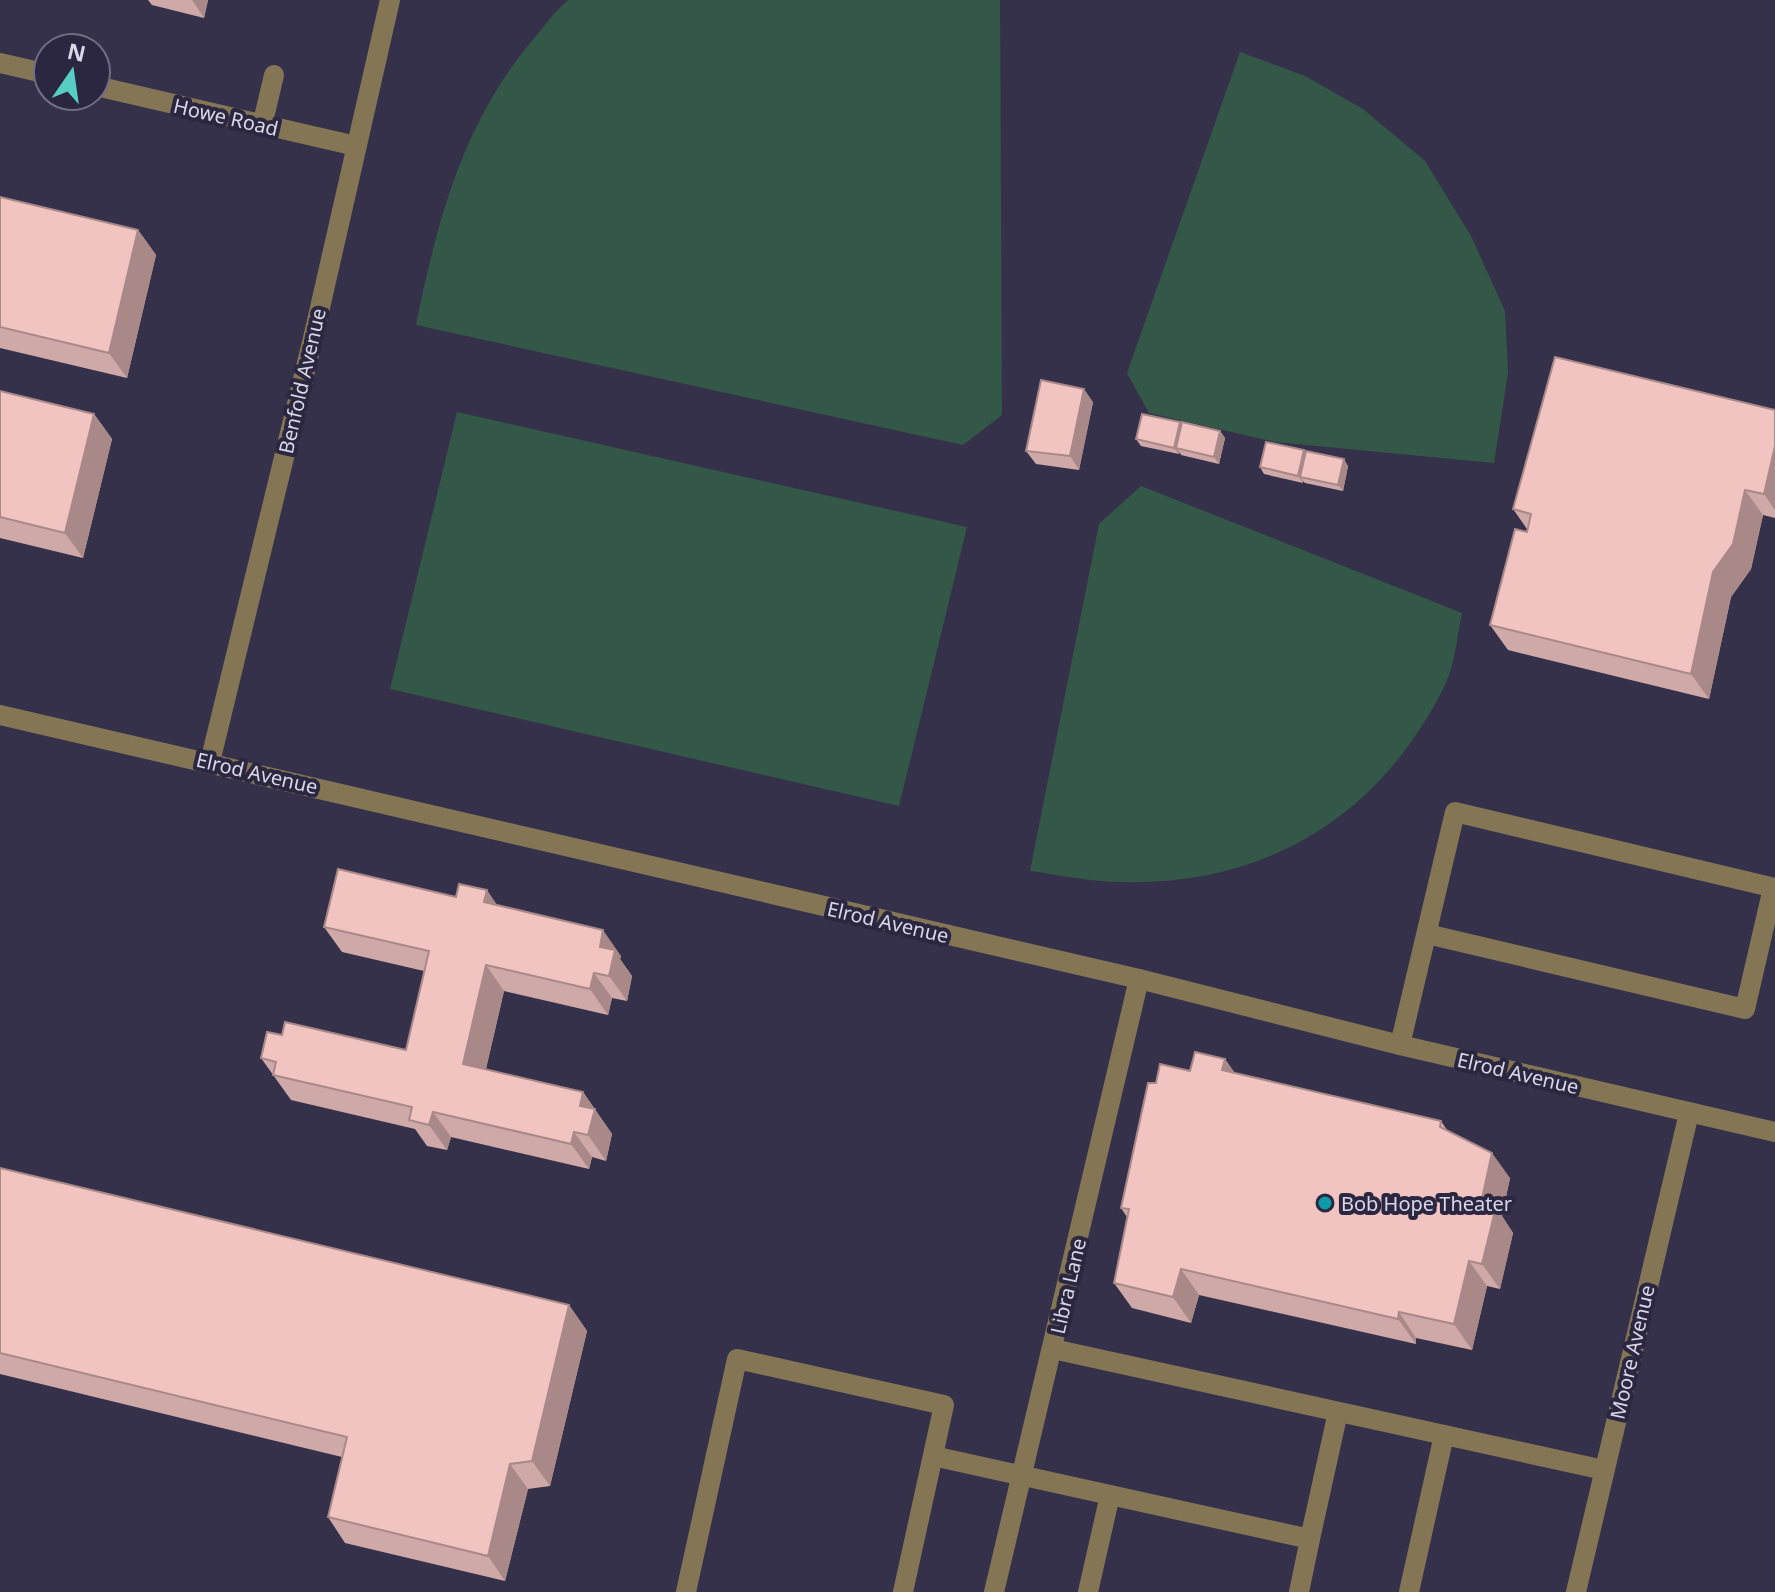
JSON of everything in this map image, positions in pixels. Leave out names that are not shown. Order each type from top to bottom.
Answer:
[{"type":"street","name":"Benfold Avenue","points":[[210,762],[311,349],[390,0]]},
{"type":"street","points":[[0,63],[32,70]]},
{"type":"street","points":[[262,126],[274,75]]},
{"type":"street","name":"Howe Road","points":[[112,90],[356,146]]},
{"type":"street","name":"Elrod Avenue","points":[[0,715],[1139,979],[1400,1045],[1775,1132]]},
{"type":"street","points":[[1400,1045],[1455,812],[1774,888],[1745,1009],[1427,934]]},
{"type":"street","name":"Libra Lane","points":[[994,1592],[1139,979]]},
{"type":"street","name":"Moore Avenue","points":[[1576,1592],[1689,1113]]},
{"type":"street","points":[[1053,1349],[1604,1470]]},
{"type":"street","points":[[686,1592],[737,1359],[944,1405],[903,1592]]},
{"type":"street","points":[[1299,1592],[1338,1412]]},
{"type":"street","points":[[1409,1592],[1444,1435]]},
{"type":"street","points":[[933,1456],[1310,1539]]},
{"type":"street","points":[[1088,1592],[1110,1495]]},
{"type":"green space","points":[[568,0],[1000,0],[1002,415],[963,445],[416,325],[443,212],[470,141],[507,74]]},
{"type":"green space","points":[[1240,52],[1305,76],[1363,109],[1425,161],[1471,236],[1505,311],[1508,373],[1494,463],[1275,442],[1149,413],[1127,373]]},
{"type":"green space","points":[[457,412],[967,527],[899,806],[390,689]]},
{"type":"green space","points":[[1141,486],[1462,613],[1451,668],[1419,731],[1388,771],[1353,806],[1314,834],[1271,856],[1224,871],[1174,880],[1110,882],[1030,871],[1099,524]]},
{"type":"building","points":[[0,197],[138,230],[109,353],[0,327]]},
{"type":"building","points":[[1555,357],[1775,410],[1775,446],[1764,494],[1745,490],[1733,544],[1713,572],[1691,674],[1490,625],[1515,529],[1527,532],[1531,514],[1513,509]]},
{"type":"building","points":[[1041,380],[1084,389],[1070,456],[1026,451]]},
{"type":"building","points":[[0,391],[94,414],[65,533],[0,517]]},
{"type":"building","points":[[1142,414],[1180,422],[1174,448],[1136,439]]},
{"type":"building","points":[[1182,422],[1220,431],[1214,457],[1176,448]]},
{"type":"building","points":[[1266,442],[1304,450],[1298,476],[1260,467]]},
{"type":"building","points":[[1306,451],[1344,459],[1338,485],[1300,477]]},
{"type":"building","points":[[338,869],[456,897],[459,884],[487,890],[484,902],[603,930],[600,947],[615,950],[609,976],[594,973],[590,989],[486,965],[463,1064],[583,1092],[580,1106],[595,1109],[588,1135],[574,1132],[571,1144],[433,1112],[429,1125],[409,1120],[412,1107],[273,1075],[276,1062],[261,1058],[267,1032],[282,1035],[285,1022],[406,1050],[429,951],[324,927]]},
{"type":"building","name":"Bob Hope Theater","points":[[1195,1052],[1225,1059],[1222,1070],[1441,1121],[1440,1127],[1492,1153],[1481,1203],[1496,1207],[1482,1264],[1469,1261],[1454,1324],[1399,1312],[1398,1319],[1181,1269],[1173,1297],[1114,1283],[1129,1209],[1121,1208],[1148,1083],[1156,1083],[1160,1064],[1190,1071]]},
{"type":"building","points":[[0,1168],[569,1305],[532,1461],[510,1464],[488,1556],[328,1517],[347,1437],[0,1353]]},
{"type":"place","name":"Bob Hope Theater","points":[[1325,1203]]}]
